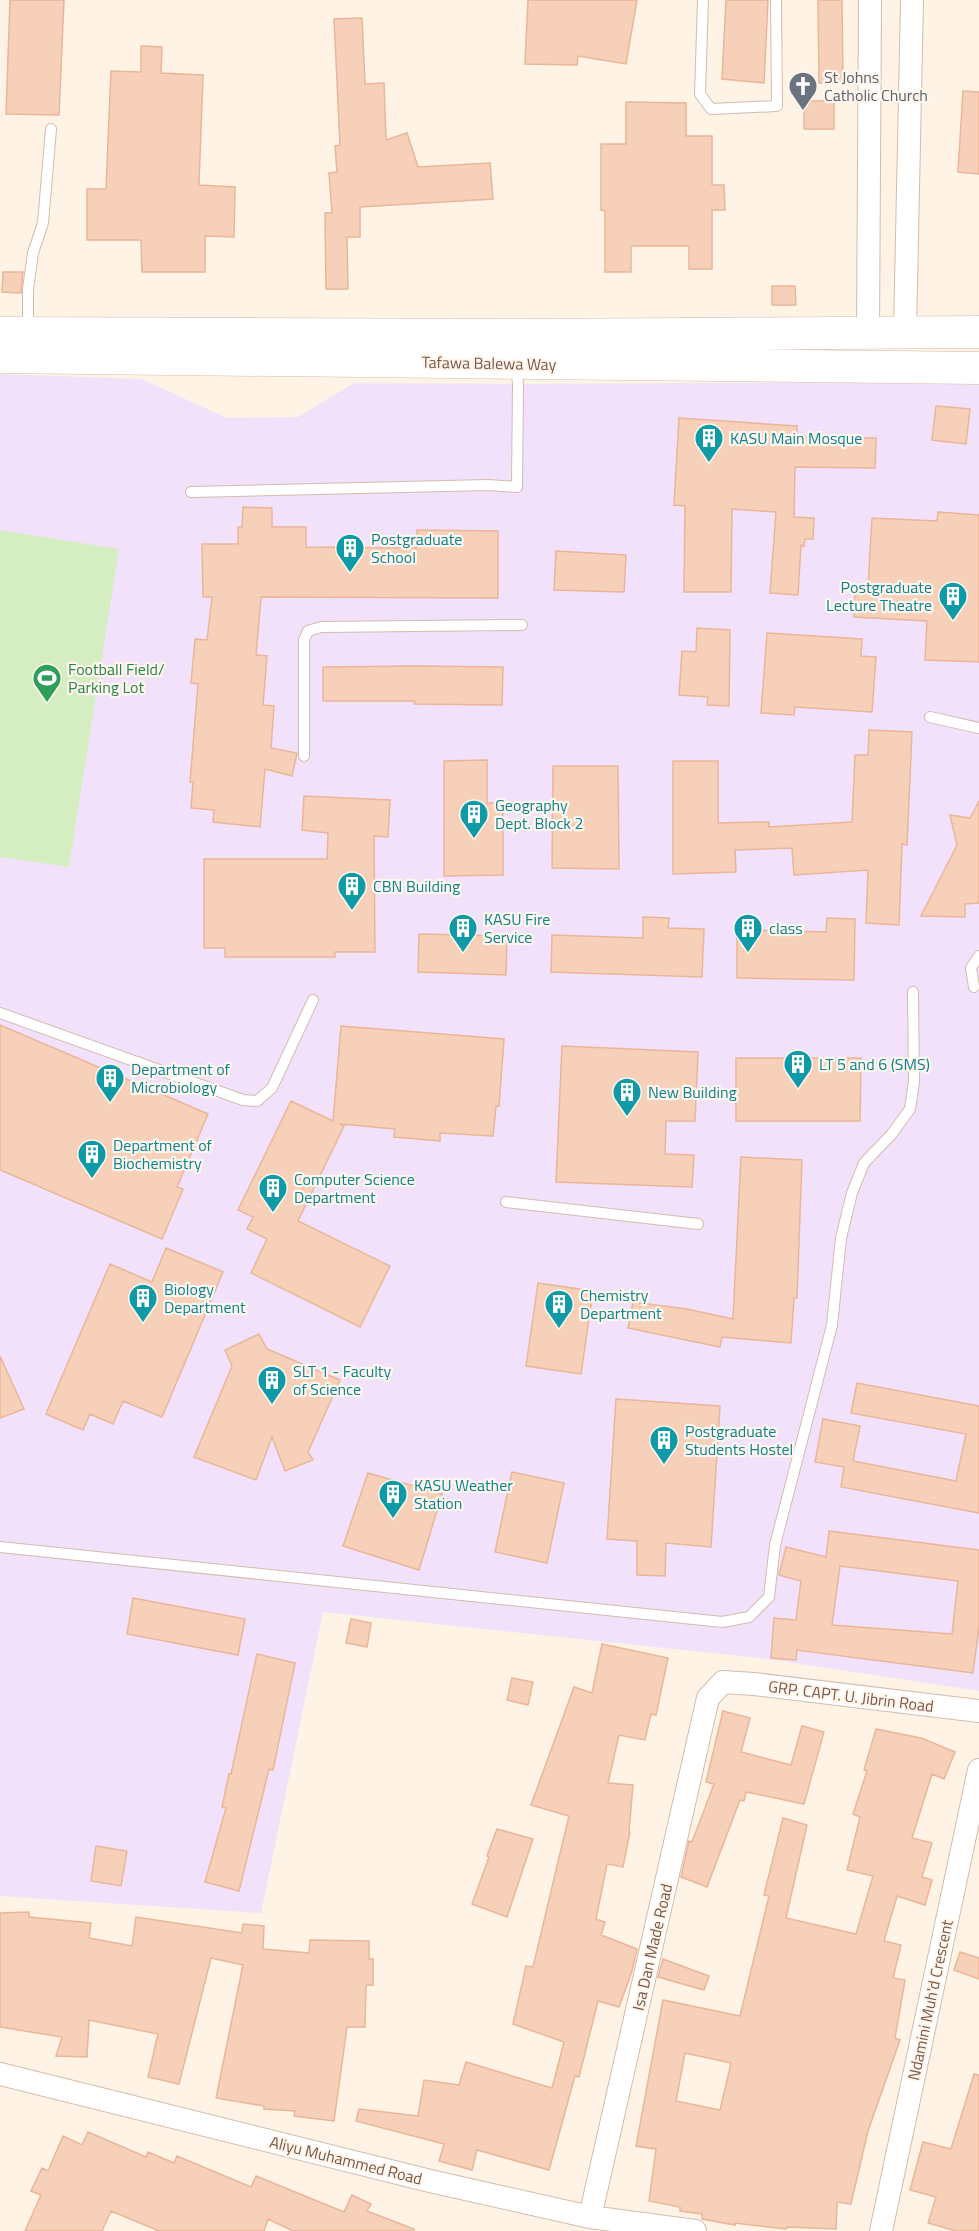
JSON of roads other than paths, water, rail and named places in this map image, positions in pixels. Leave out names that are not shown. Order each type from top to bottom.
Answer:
[{"type":"main road","name":"Tafawa Balewa Way","points":[[0,357],[516,350],[868,332],[979,332]]},
{"type":"main road","name":"Tafawa Balewa Way","points":[[14,333],[979,368]]},
{"type":"street","points":[[868,332],[870,0]]},
{"type":"street","points":[[905,332],[912,0]]},
{"type":"street","name":"GRP. CAPT. U. Jibrin Road","points":[[723,1682],[979,1711]]},
{"type":"street","name":"Isa Dan Made Road","points":[[590,2217],[708,1698],[723,1682]]},
{"type":"street","name":"Ndamini Muh'd Crescent","points":[[881,2231],[979,1770]]},
{"type":"street","name":"Aliyu Muhammed Road","points":[[0,2074],[430,2181],[590,2217],[695,2231]]},
{"type":"lane","points":[[703,0],[700,94],[711,109],[777,106],[776,0]]},
{"type":"lane","points":[[14,333],[28,290],[33,253],[43,223],[51,129]]},
{"type":"lane","points":[[191,492],[476,485],[517,487],[516,350]]},
{"type":"lane","points":[[304,756],[304,640],[308,631],[321,627],[522,625]]},
{"type":"lane","points":[[930,717],[979,728]]},
{"type":"lane","points":[[974,987],[971,968],[979,956]]},
{"type":"lane","points":[[0,1547],[723,1622],[749,1617],[769,1597],[775,1545],[832,1325],[841,1238],[852,1194],[864,1163],[891,1135],[910,1109],[914,1082],[913,992]]},
{"type":"lane","points":[[0,1013],[243,1100],[257,1101],[272,1088],[313,1000]]},
{"type":"lane","points":[[506,1202],[698,1224]]},
{"type":"place","name":"St Johns Catholic Church","points":[[803,112]]},
{"type":"place","name":"KASU Main Mosque","points":[[709,464]]},
{"type":"place","name":"Postgraduate School","points":[[350,574]]},
{"type":"place","name":"Postgraduate Lecture Theatre","points":[[953,622]]},
{"type":"place","name":"Football Field/ Parking Lot","points":[[47,704]]},
{"type":"place","name":"Geography Dept. Block 2","points":[[474,840]]},
{"type":"place","name":"CBN Building","points":[[352,912]]},
{"type":"place","name":"KASU Fire Service","points":[[463,954]]},
{"type":"place","name":"class","points":[[748,954]]},
{"type":"place","name":"LT 5 and 6 (SMS)","points":[[798,1090]]},
{"type":"place","name":"Department of Microbiology","points":[[110,1104]]},
{"type":"place","name":"New Building","points":[[627,1118]]},
{"type":"place","name":"Department of Biochemistry","points":[[92,1180]]},
{"type":"place","name":"Computer Science Department","points":[[273,1214]]},
{"type":"place","name":"Biology Department","points":[[143,1324]]},
{"type":"place","name":"Chemistry Department","points":[[559,1330]]},
{"type":"place","name":"SLT 1 - Faculty of Science","points":[[272,1406]]},
{"type":"place","name":"Postgraduate Students Hostel","points":[[664,1466]]},
{"type":"place","name":"KASU Weather Station","points":[[393,1520]]}]
